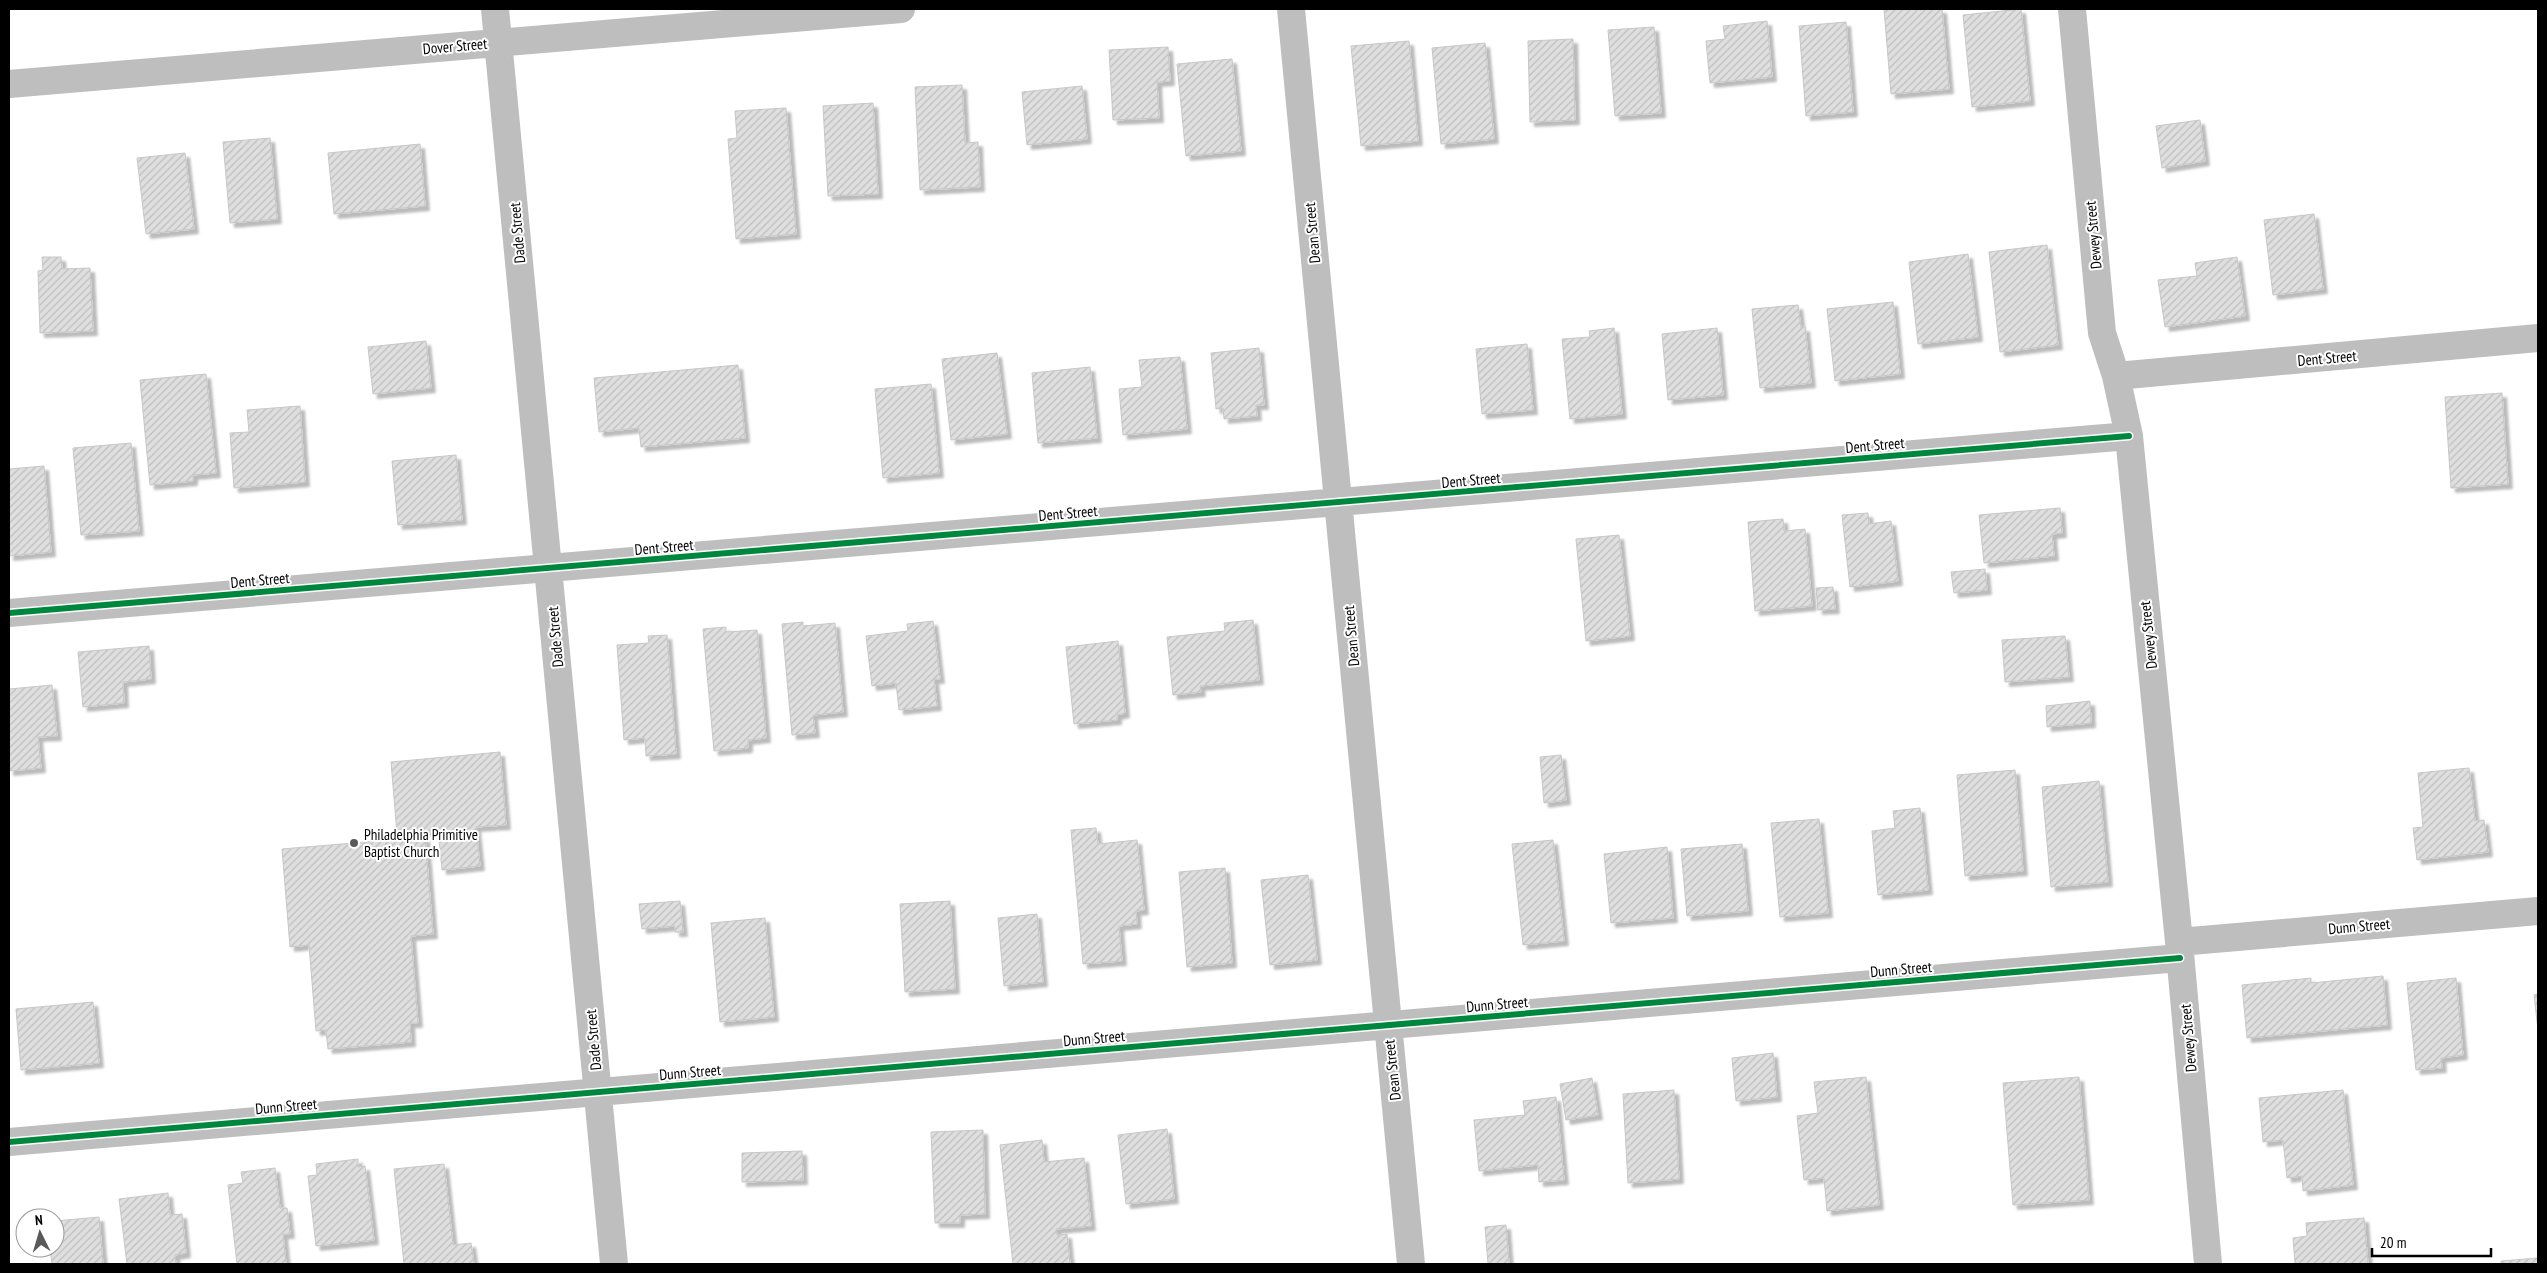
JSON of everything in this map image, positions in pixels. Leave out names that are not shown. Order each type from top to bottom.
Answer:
[{"type":"street","name":"Dade Street","points":[[495,9],[614,1264]]},
{"type":"street","name":"Dover Street","points":[[9,84],[901,9]]},
{"type":"street","name":"Dean Street","points":[[1291,9],[1411,1264]]},
{"type":"street","name":"Dewey Street","points":[[2072,9],[2102,333],[2116,376],[2129,436],[2180,950],[2208,1264]]},
{"type":"street","name":"Dent Street","points":[[2116,376],[2538,338]]},
{"type":"street","name":"Dent Street","points":[[9,613],[1338,504],[2129,436]]},
{"type":"street","name":"Dunn Street","points":[[9,1142],[1388,1026],[2180,950],[2538,911]]},
{"type":"building","points":[[1884,9],[1942,9],[1949,89],[1891,94]]},
{"type":"building","points":[[2021,9],[2030,101],[1972,107],[1963,15]]},
{"type":"building","points":[[1767,21],[1772,77],[1710,83],[1706,41],[1725,39],[1723,26]]},
{"type":"building","points":[[1846,22],[1853,112],[1806,116],[1799,26]]},
{"type":"building","points":[[1654,27],[1661,113],[1615,116],[1608,30]]},
{"type":"building","points":[[1573,39],[1575,120],[1530,122],[1528,41]]},
{"type":"building","points":[[1409,41],[1418,141],[1361,146],[1351,46]]},
{"type":"building","points":[[1485,43],[1494,139],[1441,144],[1432,48]]},
{"type":"building","points":[[1168,47],[1170,81],[1157,82],[1159,118],[1113,120],[1109,50]]},
{"type":"building","points":[[1232,59],[1241,151],[1186,156],[1177,64]]},
{"type":"building","points":[[962,85],[965,143],[978,142],[980,187],[920,190],[915,87]]},
{"type":"building","points":[[1082,86],[1087,139],[1027,145],[1022,92]]},
{"type":"building","points":[[873,103],[878,194],[828,196],[823,106]]},
{"type":"building","points":[[786,108],[796,234],[736,239],[728,139],[737,138],[735,111]]},
{"type":"building","points":[[2200,120],[2205,161],[2162,168],[2156,126]]},
{"type":"building","points":[[270,138],[277,219],[230,223],[223,142]]},
{"type":"building","points":[[420,144],[425,206],[334,214],[328,153]]},
{"type":"building","points":[[185,153],[194,229],[146,234],[137,158]]},
{"type":"building","points":[[2314,214],[2323,289],[2273,295],[2264,220]]},
{"type":"building","points":[[2047,245],[2058,345],[2000,352],[1989,252]]},
{"type":"building","points":[[1968,254],[1978,337],[1918,344],[1909,262]]},
{"type":"building","points":[[42,257],[61,257],[62,269],[90,268],[93,331],[40,333],[38,271],[43,270]]},
{"type":"building","points":[[2237,257],[2245,316],[2165,327],[2158,280],[2197,276],[2195,263]]},
{"type":"building","points":[[1893,302],[1900,374],[1835,381],[1827,309]]},
{"type":"building","points":[[1798,305],[1801,328],[1805,327],[1811,383],[1760,388],[1752,309]]},
{"type":"building","points":[[1614,328],[1622,414],[1570,419],[1562,339],[1590,337],[1589,331]]},
{"type":"building","points":[[1717,328],[1723,395],[1668,400],[1662,334]]},
{"type":"building","points":[[426,341],[431,388],[373,394],[368,347]]},
{"type":"building","points":[[1527,344],[1533,410],[1482,414],[1476,349]]},
{"type":"building","points":[[1259,348],[1264,405],[1256,405],[1257,416],[1224,419],[1223,408],[1216,409],[1211,353]]},
{"type":"building","points":[[997,353],[1007,434],[951,440],[942,359]]},
{"type":"building","points":[[1180,357],[1187,429],[1123,435],[1119,389],[1142,387],[1139,360]]},
{"type":"building","points":[[738,365],[745,438],[641,447],[639,428],[599,432],[594,378]]},
{"type":"building","points":[[1090,367],[1097,438],[1038,443],[1032,373]]},
{"type":"building","points":[[206,374],[216,473],[193,475],[193,481],[150,485],[140,380]]},
{"type":"building","points":[[931,384],[939,473],[883,478],[875,389]]},
{"type":"building","points":[[2502,393],[2508,484],[2451,488],[2445,397]]},
{"type":"building","points":[[300,406],[305,482],[234,488],[230,433],[249,432],[247,410]]},
{"type":"building","points":[[131,443],[139,531],[81,535],[73,448]]},
{"type":"building","points":[[456,455],[462,520],[398,525],[392,461]]},
{"type":"building","points":[[44,466],[51,552],[9,556],[9,469]]},
{"type":"building","points":[[2060,508],[2062,533],[2052,534],[2054,556],[1984,563],[1979,515]]},
{"type":"building","points":[[1868,513],[1869,524],[1891,521],[1898,581],[1850,587],[1842,515]]},
{"type":"building","points":[[1783,519],[1784,531],[1805,529],[1812,606],[1755,611],[1748,522]]},
{"type":"building","points":[[1619,535],[1630,636],[1586,641],[1576,539]]},
{"type":"building","points":[[1985,569],[1987,590],[1954,593],[1951,572]]},
{"type":"building","points":[[1833,587],[1835,609],[1818,610],[1816,588]]},
{"type":"building","points":[[1253,620],[1259,680],[1200,686],[1201,692],[1173,695],[1167,637],[1225,631],[1224,623]]},
{"type":"building","points":[[933,621],[940,679],[934,679],[937,706],[899,710],[896,683],[872,686],[866,636],[908,631],[907,624]]},
{"type":"building","points":[[803,622],[803,626],[835,623],[843,712],[813,715],[815,733],[792,735],[782,624]]},
{"type":"building","points":[[726,627],[726,632],[757,630],[766,738],[748,740],[748,748],[714,751],[703,629]]},
{"type":"building","points":[[667,635],[676,754],[646,756],[645,738],[624,740],[617,645],[649,643],[648,636]]},
{"type":"building","points":[[2065,636],[2069,677],[2005,682],[2002,640]]},
{"type":"building","points":[[1118,641],[1125,713],[1117,715],[1117,720],[1074,724],[1066,647]]},
{"type":"building","points":[[149,646],[151,679],[123,682],[124,703],[83,707],[78,652]]},
{"type":"building","points":[[52,685],[57,736],[38,737],[41,768],[9,771],[9,689]]},
{"type":"building","points":[[2090,701],[2091,723],[2047,727],[2046,706]]},
{"type":"building","points":[[500,752],[506,825],[476,827],[480,866],[442,870],[438,830],[397,834],[391,762]]},
{"type":"building","points":[[1561,755],[1566,800],[1544,803],[1540,757]]},
{"type":"building","points":[[2469,768],[2475,821],[2484,820],[2488,852],[2417,860],[2413,828],[2423,827],[2418,773]]},
{"type":"building","points":[[2015,770],[2023,871],[1965,876],[1957,775]]},
{"type":"building","points":[[2099,781],[2108,882],[2051,887],[2042,787]]},
{"type":"building","points":[[1920,808],[1928,890],[1878,895],[1872,831],[1895,828],[1893,811]]},
{"type":"building","points":[[1819,819],[1828,913],[1780,917],[1771,823]]},
{"type":"building","points":[[1096,828],[1098,844],[1137,840],[1144,910],[1136,911],[1137,924],[1119,926],[1122,961],[1083,964],[1071,830]]},
{"type":"building","points":[[425,837],[433,934],[411,936],[418,1023],[410,1023],[411,1042],[328,1049],[326,1030],[316,1031],[309,945],[290,947],[282,849]]},
{"type":"building","points":[[1553,840],[1564,941],[1523,945],[1512,844]]},
{"type":"building","points":[[1742,844],[1748,911],[1687,916],[1681,849]]},
{"type":"building","points":[[1667,847],[1673,918],[1611,923],[1604,854]]},
{"type":"building","points":[[1225,868],[1232,963],[1187,967],[1179,872]]},
{"type":"building","points":[[1308,875],[1317,960],[1270,965],[1261,880]]},
{"type":"building","points":[[680,901],[683,932],[675,932],[675,926],[642,929],[639,904]]},
{"type":"building","points":[[950,901],[955,989],[905,992],[900,904]]},
{"type":"building","points":[[1037,914],[1043,982],[1004,986],[998,918]]},
{"type":"building","points":[[765,918],[774,1017],[720,1022],[711,923]]},
{"type":"building","points":[[2383,976],[2387,1025],[2247,1038],[2242,985],[2311,978],[2311,983]]},
{"type":"building","points":[[2456,978],[2463,1055],[2441,1058],[2442,1068],[2416,1070],[2407,983]]},
{"type":"building","points":[[2538,994],[2538,1030],[2534,995]]},
{"type":"building","points":[[93,1002],[99,1063],[21,1070],[16,1009]]},
{"type":"building","points":[[1773,1053],[1777,1097],[1736,1101],[1732,1058]]},
{"type":"building","points":[[1866,1077],[1879,1205],[1827,1211],[1824,1178],[1804,1180],[1797,1116],[1818,1113],[1814,1082]]},
{"type":"building","points":[[2079,1077],[2089,1200],[2013,1205],[2003,1083]]},
{"type":"building","points":[[1592,1078],[1598,1115],[1566,1120],[1560,1084]]},
{"type":"building","points":[[1674,1090],[1679,1179],[1628,1183],[1623,1094]]},
{"type":"building","points":[[2343,1090],[2353,1185],[2303,1191],[2302,1176],[2287,1178],[2283,1140],[2263,1142],[2259,1098]]},
{"type":"building","points":[[1556,1097],[1564,1180],[1539,1182],[1538,1165],[1479,1171],[1474,1120],[1525,1115],[1523,1101]]},
{"type":"building","points":[[1167,1129],[1174,1199],[1126,1204],[1118,1135]]},
{"type":"building","points":[[983,1130],[985,1214],[960,1215],[960,1223],[935,1223],[931,1132]]},
{"type":"building","points":[[1042,1140],[1044,1162],[1084,1158],[1091,1226],[1056,1229],[1057,1235],[1067,1234],[1070,1264],[1013,1264],[1000,1145]]},
{"type":"building","points":[[802,1151],[803,1180],[742,1182],[742,1153]]},
{"type":"building","points":[[358,1159],[358,1167],[365,1166],[374,1240],[316,1246],[308,1176],[317,1175],[316,1164]]},
{"type":"building","points":[[444,1164],[453,1245],[471,1243],[474,1264],[404,1264],[394,1169]]},
{"type":"building","points":[[275,1168],[280,1208],[287,1208],[288,1216],[290,1234],[283,1234],[286,1264],[237,1264],[228,1185],[243,1183],[241,1172]]},
{"type":"building","points":[[168,1193],[170,1215],[182,1214],[186,1253],[175,1255],[176,1264],[127,1264],[119,1199]]},
{"type":"building","points":[[99,1217],[103,1264],[52,1264],[51,1258],[65,1258],[65,1220]]},
{"type":"building","points":[[2364,1218],[2368,1264],[2295,1264],[2293,1238],[2307,1236],[2306,1223]]},
{"type":"building","points":[[1506,1225],[1509,1264],[1488,1264],[1485,1227]]},
{"type":"building","points":[[2538,1258],[2538,1264],[2501,1264],[2501,1261]]},
{"type":"cycle path","points":[[9,613],[2129,436]]},
{"type":"cycle path","points":[[9,1142],[2180,958]]},
{"type":"place","name":"Philadelphia Primitive Baptist Church","points":[[354,843]]}]
